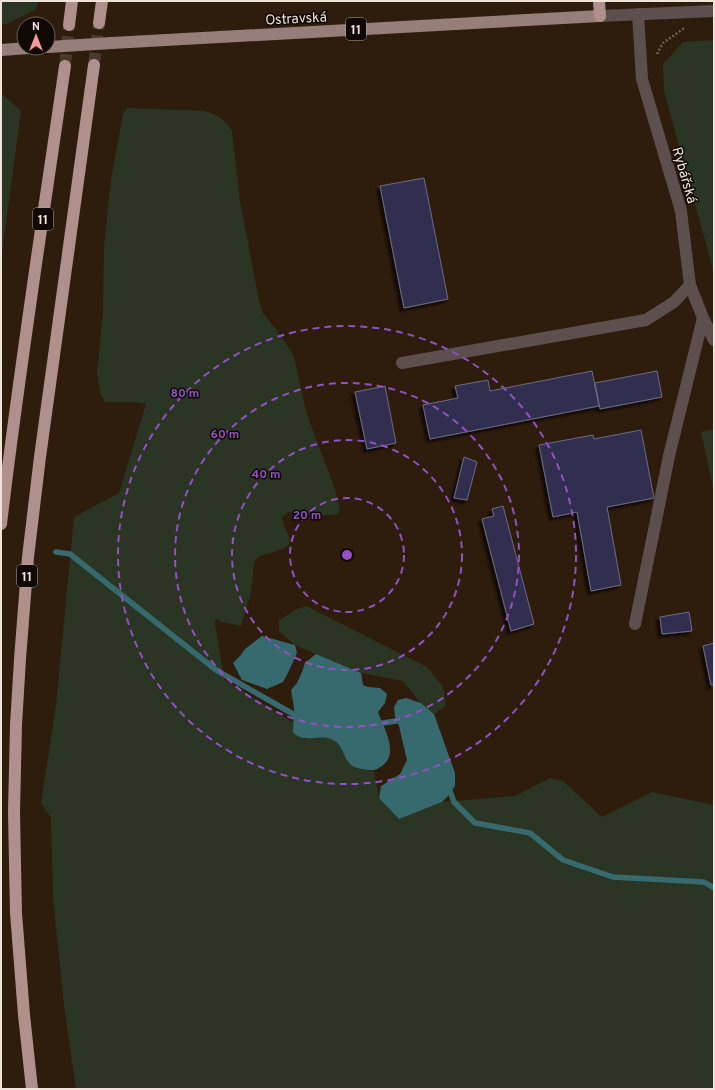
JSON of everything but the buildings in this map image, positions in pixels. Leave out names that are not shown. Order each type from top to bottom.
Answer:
[{"type":"highway","points":[[69,25],[72,1]]},
{"type":"highway","points":[[99,23],[102,1]]},
{"type":"highway","points":[[599,1],[600,16]]},
{"type":"highway","name":"11","points":[[1,524],[17,395],[65,66]]},
{"type":"highway","name":"11","points":[[32,1089],[24,1015],[16,913],[14,812],[16,725],[28,557],[94,66]]},
{"type":"main road","name":"Ostravská","points":[[56,46],[600,16]]},
{"type":"main road","points":[[1,50],[16,49]]},
{"type":"street","name":"Ostravská","points":[[600,16],[714,10]]},
{"type":"street","name":"Rybářská","points":[[638,14],[642,79],[681,211],[690,285],[703,318],[714,340]]},
{"type":"street","points":[[402,363],[646,320],[674,302],[690,285]]},
{"type":"street","points":[[634,624],[669,456],[703,318]]},
{"type":"path","points":[[656,56],[663,43],[683,29],[691,29]]},
{"type":"green space","points":[[1,1],[39,1],[36,9],[22,16],[16,16],[16,19],[7,24],[1,24]]},
{"type":"green space","points":[[714,40],[714,273],[664,91],[663,64],[683,42]]},
{"type":"green space","points":[[1,93],[21,111],[1,260]]},
{"type":"green space","points":[[127,108],[205,111],[221,118],[227,123],[232,131],[240,201],[259,301],[263,313],[282,337],[294,357],[307,415],[335,489],[340,509],[338,514],[333,515],[312,515],[289,512],[283,516],[283,523],[290,540],[289,544],[285,548],[258,557],[254,563],[251,593],[241,626],[222,622],[216,619],[215,623],[224,679],[294,723],[293,732],[305,739],[323,737],[335,741],[340,746],[348,762],[352,766],[374,771],[379,798],[424,809],[442,802],[515,796],[550,778],[563,781],[602,817],[652,792],[714,805],[714,1089],[76,1089],[64,1006],[53,897],[51,818],[41,803],[56,705],[74,517],[119,493],[146,404],[131,402],[105,402],[100,392],[97,372],[103,313],[104,246],[111,179],[123,114]]},
{"type":"green space","points":[[714,429],[714,492],[701,432]]},
{"type":"green space","points":[[306,606],[427,667],[443,687],[446,706],[434,714],[421,703],[403,681],[361,673],[295,645],[279,631],[279,620],[295,610]]},
{"type":"water","points":[[262,636],[295,645],[297,653],[283,682],[267,689],[242,680],[233,663],[245,649]]},
{"type":"water","points":[[316,654],[361,673],[363,685],[380,688],[387,694],[385,703],[378,712],[389,740],[390,754],[387,761],[377,769],[363,769],[351,765],[339,745],[333,740],[328,738],[302,738],[293,732],[294,708],[291,690],[297,683],[305,663]]},
{"type":"water","points":[[406,698],[421,703],[434,714],[455,773],[455,786],[442,802],[399,819],[379,798],[381,786],[400,774],[407,760],[399,726],[395,717],[394,707],[398,700]]},
{"type":"waterway","points":[[56,552],[70,554],[216,670],[300,718]]},
{"type":"waterway","points":[[376,724],[403,720]]},
{"type":"waterway","points":[[448,786],[454,802],[475,823],[530,833],[563,860],[613,877],[704,882],[714,888]]},
{"type":"tunnel","points":[[94,65],[99,23]]},
{"type":"tunnel","points":[[65,66],[69,25]]}]
